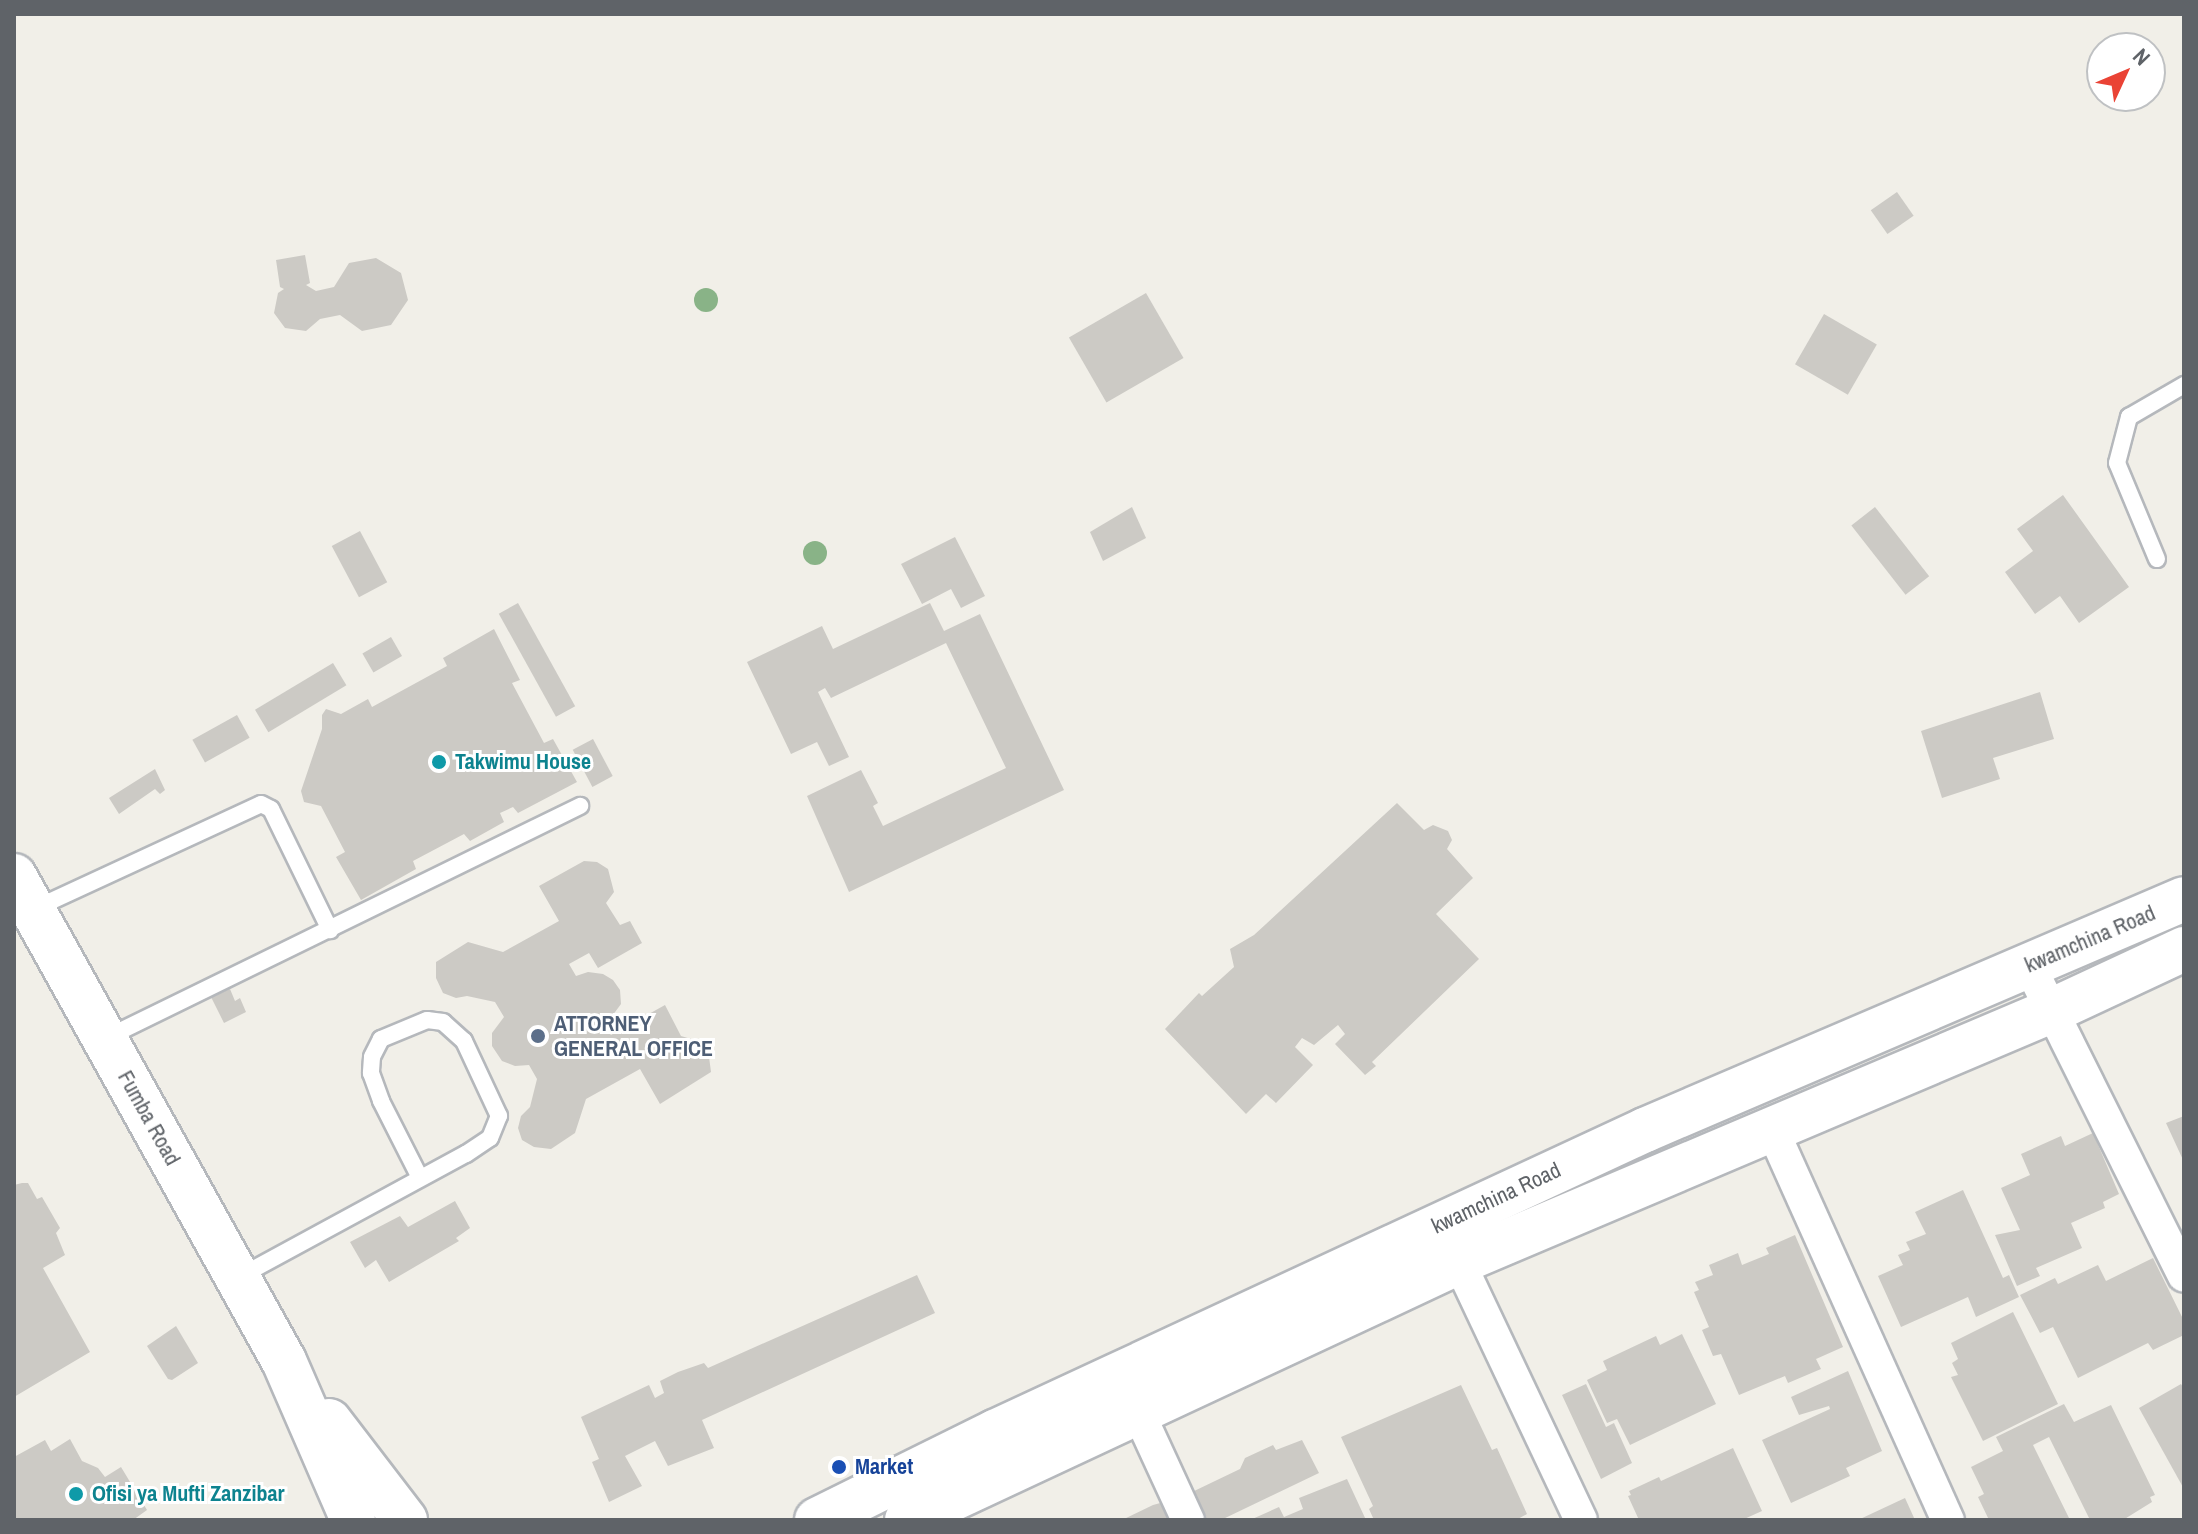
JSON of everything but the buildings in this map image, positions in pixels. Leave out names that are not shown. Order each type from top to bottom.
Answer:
[{"type":"main road","name":"Fumba Road","points":[[24,893],[284,1361],[353,1520]]},
{"type":"main road","name":"kwamchina Road","points":[[907,1520],[1128,1392],[1645,1130],[2184,899]]},
{"type":"main road","name":"kwamchina Road","points":[[817,1520],[1128,1392],[1459,1262],[2051,1011],[2184,949]]},
{"type":"main road","name":"Fumba Road","points":[[284,1361],[405,1520]]},
{"type":"street","points":[[2029,965],[2184,1276]]},
{"type":"street","points":[[1772,1129],[1948,1520]]},
{"type":"street","points":[[1459,1262],[1581,1520]]},
{"type":"street","points":[[1128,1392],[1188,1520]]},
{"type":"lane","points":[[2157,559],[2117,463],[2129,417],[2184,385]]},
{"type":"lane","points":[[24,893],[261,804],[271,809],[330,930]]},
{"type":"lane","points":[[105,1039],[580,806]]},
{"type":"lane","points":[[238,1278],[420,1178],[490,1138],[499,1116],[464,1041],[443,1022],[427,1020],[381,1039],[372,1057],[371,1073],[381,1101],[420,1178]]},
{"type":"place","name":"Takwimu House","points":[[439,762]]},
{"type":"place","name":"ATTORNEY GENERAL OFFICE","points":[[538,1036]]},
{"type":"place","name":"Market","points":[[839,1467]]},
{"type":"place","name":"Ofisi ya Mufti Zanzibar","points":[[76,1494]]}]
